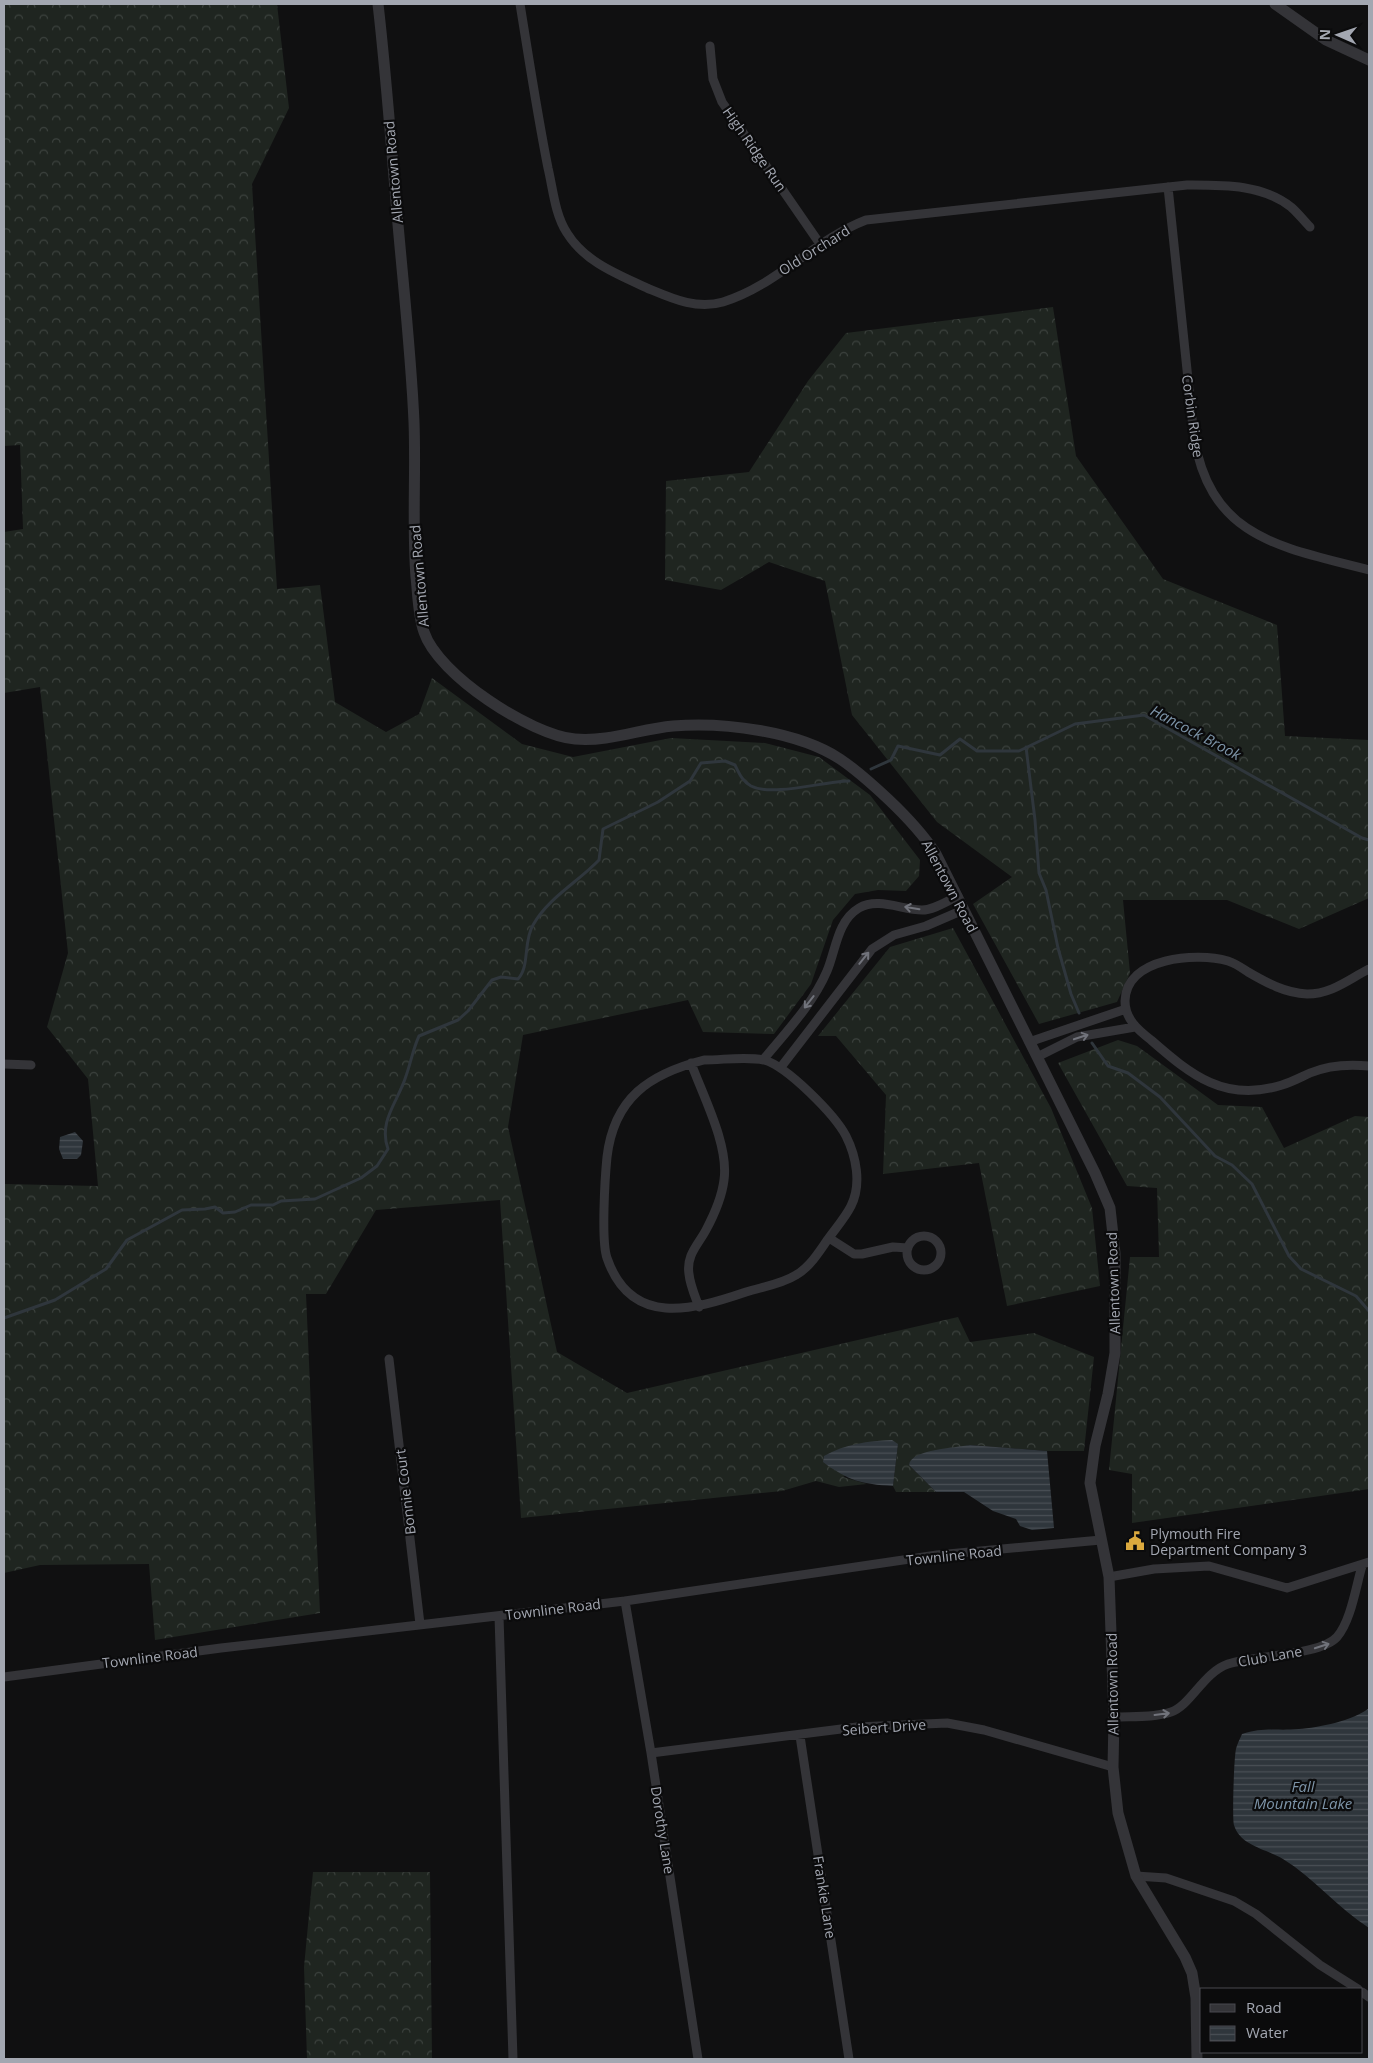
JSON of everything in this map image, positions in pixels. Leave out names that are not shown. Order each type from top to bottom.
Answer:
[{"type":"street","name":"Allentown Road","points":[[378,4],[414,423],[414,550],[418,600],[424,634],[441,660],[480,694],[527,724],[556,736],[593,740],[673,726],[720,727],[775,734],[821,748],[840,759],[864,777],[926,838],[936,854],[1110,1208],[1115,1253],[1115,1353],[1108,1394],[1095,1446],[1090,1483],[1110,1577],[1114,1718],[1113,1767],[1118,1813],[1136,1876],[1185,1957],[1192,1974],[1200,2030],[1198,2059]]},
{"type":"street","name":"Old Orchard","points":[[520,4],[541,131],[555,200],[566,232],[580,250],[604,268],[672,299],[696,305],[720,303],[749,293],[844,229],[866,220],[1168,187],[1230,185],[1259,191],[1291,207],[1310,227]]},
{"type":"street","points":[[1275,4],[1326,40],[1369,60]]},
{"type":"street","name":"High Ridge Run","points":[[710,46],[713,79],[722,102],[820,244]]},
{"type":"street","name":"Corbin Ridge","points":[[1168,187],[1194,437],[1198,461],[1211,492],[1235,520],[1256,536],[1310,554],[1369,570]]},
{"type":"street","points":[[763,1060],[820,987],[828,969],[837,938],[843,926],[858,908],[871,904],[923,910],[958,896]]},
{"type":"street","points":[[781,1067],[872,949],[894,935],[926,926],[964,910]]},
{"type":"street","points":[[1369,968],[1339,987],[1308,994],[1290,992],[1269,984],[1230,961],[1180,958],[1151,965],[1139,971],[1131,980],[1127,990],[1126,1009],[1135,1027],[1182,1068],[1208,1082],[1228,1089],[1256,1089],[1281,1086],[1309,1073],[1341,1064],[1369,1066]]},
{"type":"street","points":[[1029,1042],[1126,1009]]},
{"type":"street","points":[[1037,1057],[1077,1037],[1135,1027]]},
{"type":"street","points":[[704,1060],[763,1060],[781,1067],[837,1121],[855,1157],[857,1176],[852,1205],[818,1254],[796,1275],[699,1307],[680,1310],[645,1304],[630,1295],[617,1278],[606,1257],[604,1217],[609,1140],[621,1110],[636,1091],[654,1078],[691,1063],[704,1060]]},
{"type":"street","points":[[691,1063],[722,1150],[725,1178],[706,1231],[691,1253],[689,1264],[690,1281],[699,1307]]},
{"type":"street","points":[[4,1064],[31,1065]]},
{"type":"street","points":[[829,1238],[854,1254],[893,1247],[908,1248]]},
{"type":"street","name":"Bonnie Court","points":[[389,1359],[420,1624]]},
{"type":"street","name":"Townline Road","points":[[4,1677],[420,1624],[625,1601],[937,1555],[1101,1540]]},
{"type":"street","points":[[1110,1577],[1168,1567],[1209,1566],[1287,1588],[1365,1564]]},
{"type":"street","name":"Club Lane","points":[[1114,1718],[1172,1712],[1212,1673],[1225,1664],[1308,1650],[1330,1644],[1338,1637],[1343,1626],[1365,1564]]},
{"type":"street","name":"Dorothy Lane","points":[[625,1601],[651,1753],[698,2059]]},
{"type":"street","points":[[499,1616],[513,2059]]},
{"type":"street","name":"Seibert Drive","points":[[651,1753],[893,1724],[947,1723],[984,1730],[1113,1767]]},
{"type":"street","name":"Frankie Lane","points":[[800,1736],[849,2059]]},
{"type":"street","points":[[1136,1876],[1166,1878],[1234,1901],[1256,1914],[1320,1965],[1356,1988]]},
{"type":"green space","points":[[4,4],[277,4],[289,108],[252,184],[277,589],[320,585],[335,702],[386,732],[419,714],[432,678],[522,744],[573,757],[671,738],[765,743],[819,757],[870,795],[920,860],[919,876],[906,891],[878,890],[855,894],[833,920],[811,984],[774,1034],[703,1032],[688,1000],[523,1035],[508,1127],[557,1352],[627,1393],[958,1317],[970,1342],[1034,1333],[1094,1357],[1084,1451],[1047,1451],[970,1445],[909,1465],[936,1492],[896,1492],[893,1486],[898,1444],[843,1477],[867,1484],[839,1487],[816,1481],[782,1491],[521,1518],[500,1200],[376,1210],[326,1294],[306,1294],[320,1613],[155,1640],[149,1564],[40,1565],[4,1573],[4,1184],[98,1186],[88,1079],[47,1027],[68,953],[40,687],[4,693],[4,532],[23,529],[20,445],[4,446]]},
{"type":"green space","points":[[1053,307],[1076,456],[1163,579],[1277,625],[1285,736],[1369,740],[1369,898],[1299,929],[1227,900],[1123,900],[1130,973],[1117,1002],[1039,1024],[973,904],[1012,877],[937,822],[852,715],[825,581],[769,562],[721,590],[665,580],[666,481],[749,472],[808,381],[846,333]]},
{"type":"green space","points":[[953,928],[1051,1108],[1092,1208],[1100,1286],[1007,1306],[979,1163],[883,1174],[886,1095],[836,1036],[818,1036],[890,947]]},
{"type":"green space","points":[[1118,1040],[1137,1046],[1218,1105],[1262,1107],[1284,1148],[1355,1116],[1369,1117],[1369,1489],[1132,1523],[1132,1474],[1109,1470],[1130,1257],[1159,1257],[1157,1188],[1127,1186],[1058,1063]]},
{"type":"green space","points":[[313,1872],[430,1872],[432,2059],[307,2059],[304,1967]]},
{"type":"water","points":[[75,1132],[83,1141],[81,1155],[77,1159],[63,1159],[59,1149],[60,1137]]},
{"type":"water","points":[[892,1440],[898,1444],[893,1486],[864,1483],[840,1473],[823,1462],[824,1456],[848,1446],[865,1442]]},
{"type":"water","points":[[970,1445],[1047,1451],[1054,1528],[1032,1530],[1020,1526],[1016,1519],[993,1511],[964,1492],[936,1492],[909,1465],[912,1460],[925,1452]]},
{"type":"water","name":"Fall Mountain Lake","points":[[1369,1708],[1369,1928],[1283,1859],[1242,1838],[1234,1825],[1233,1811],[1235,1754],[1242,1734],[1264,1730],[1299,1729],[1326,1725],[1346,1720]]},
{"type":"waterway","name":"Hancock Brook","points":[[871,769],[891,760],[898,746],[940,755],[960,739],[977,751],[1019,751],[1075,724],[1144,715],[1362,838],[1369,840]]},
{"type":"waterway","points":[[1026,747],[1039,873],[1046,890],[1058,948],[1071,994],[1079,1013]]},
{"type":"waterway","name":"Hancock Brook","points":[[4,1318],[55,1300],[106,1269],[127,1240],[182,1210],[215,1207],[223,1213],[235,1212],[251,1205],[273,1205],[281,1201],[315,1199],[361,1178],[377,1166],[388,1149],[385,1129],[387,1120],[403,1085],[419,1036],[458,1020],[468,1011],[492,980],[501,977],[518,979],[524,967],[528,939],[533,925],[539,915],[555,898],[599,860],[603,829],[658,802],[690,781],[701,763],[725,761],[735,765],[745,782],[761,789],[785,789],[849,781]]},
{"type":"waterway","points":[[1092,1043],[1108,1066],[1128,1073],[1160,1097],[1215,1156],[1232,1165],[1252,1184],[1289,1256],[1301,1269],[1356,1296],[1369,1311]]},
{"type":"place","name":"Plymouth Fire Department Company 3","points":[[1135,1541]]}]
